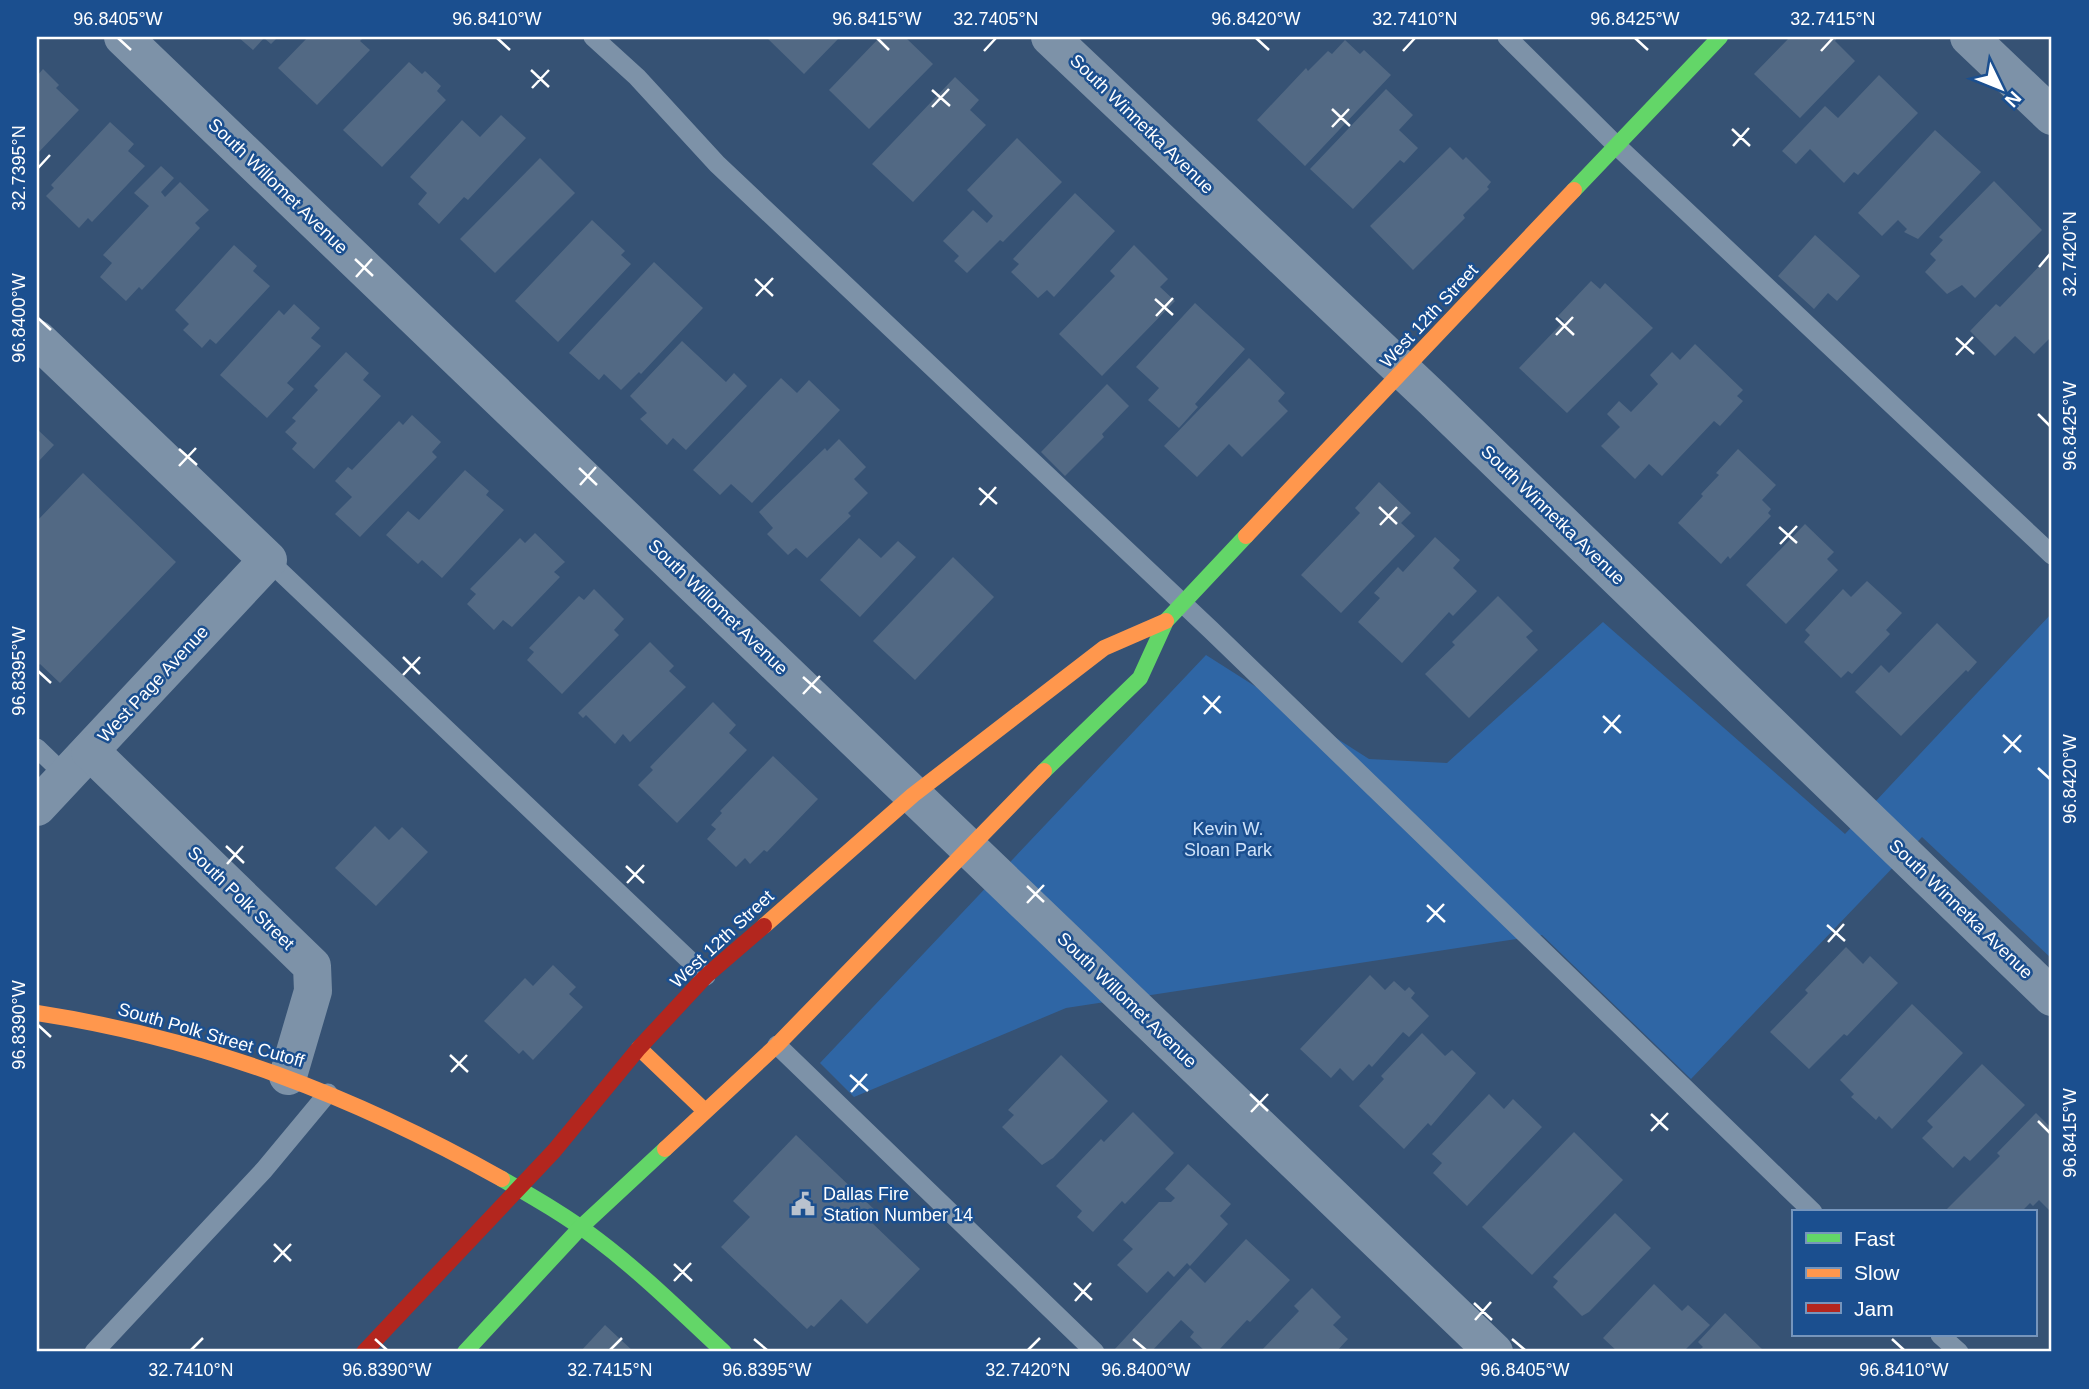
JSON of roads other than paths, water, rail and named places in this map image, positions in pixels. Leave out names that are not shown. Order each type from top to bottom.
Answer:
[{"type":"main road","name":"West 12th Street","points":[[465,1352],[581,1227],[777,1045],[969,847],[1140,678],[1166,621],[1720,37]]},
{"type":"main road","name":"West 12th Street","points":[[364,1352],[554,1151],[639,1048],[706,976],[914,795],[1104,648],[1166,621]]},
{"type":"main road","name":"South Polk Street Cutoff","points":[[37,1013],[87,1019],[213,1052],[288,1076],[432,1141],[519,1188]]},
{"type":"main road","points":[[639,1048],[705,1111]]},
{"type":"main road","points":[[519,1188],[581,1227],[617,1255],[724,1352]]},
{"type":"street","name":"South Willomet Avenue","points":[[123,37],[1494,1352]]},
{"type":"street","name":"South Winnetka Avenue","points":[[1050,37],[1403,372],[2052,997]]},
{"type":"street","points":[[1969,37],[2052,116]]},
{"type":"street","points":[[37,340],[268,560]]},
{"type":"street","name":"West Page Avenue","points":[[37,807],[268,560]]},
{"type":"street","name":"South Polk Street","points":[[78,764],[312,967],[313,991],[288,1076]]},
{"type":"lane","points":[[593,37],[637,77],[717,164],[1182,604],[1811,1210]]},
{"type":"lane","points":[[1507,37],[1616,145],[2052,555]]},
{"type":"lane","points":[[268,560],[706,976]]},
{"type":"lane","points":[[37,748],[78,764]]},
{"type":"lane","points":[[777,1045],[1095,1352]]},
{"type":"lane","points":[[94,1352],[264,1170],[328,1093]]},
{"type":"lane","points":[[1941,1336],[1959,1352]]},
{"type":"place","name":"Dallas Fire Station Number 14","points":[[803,1204]]},
{"type":"park label","name":"Kevin W. Sloan Park","points":[[1228,839]]}]
